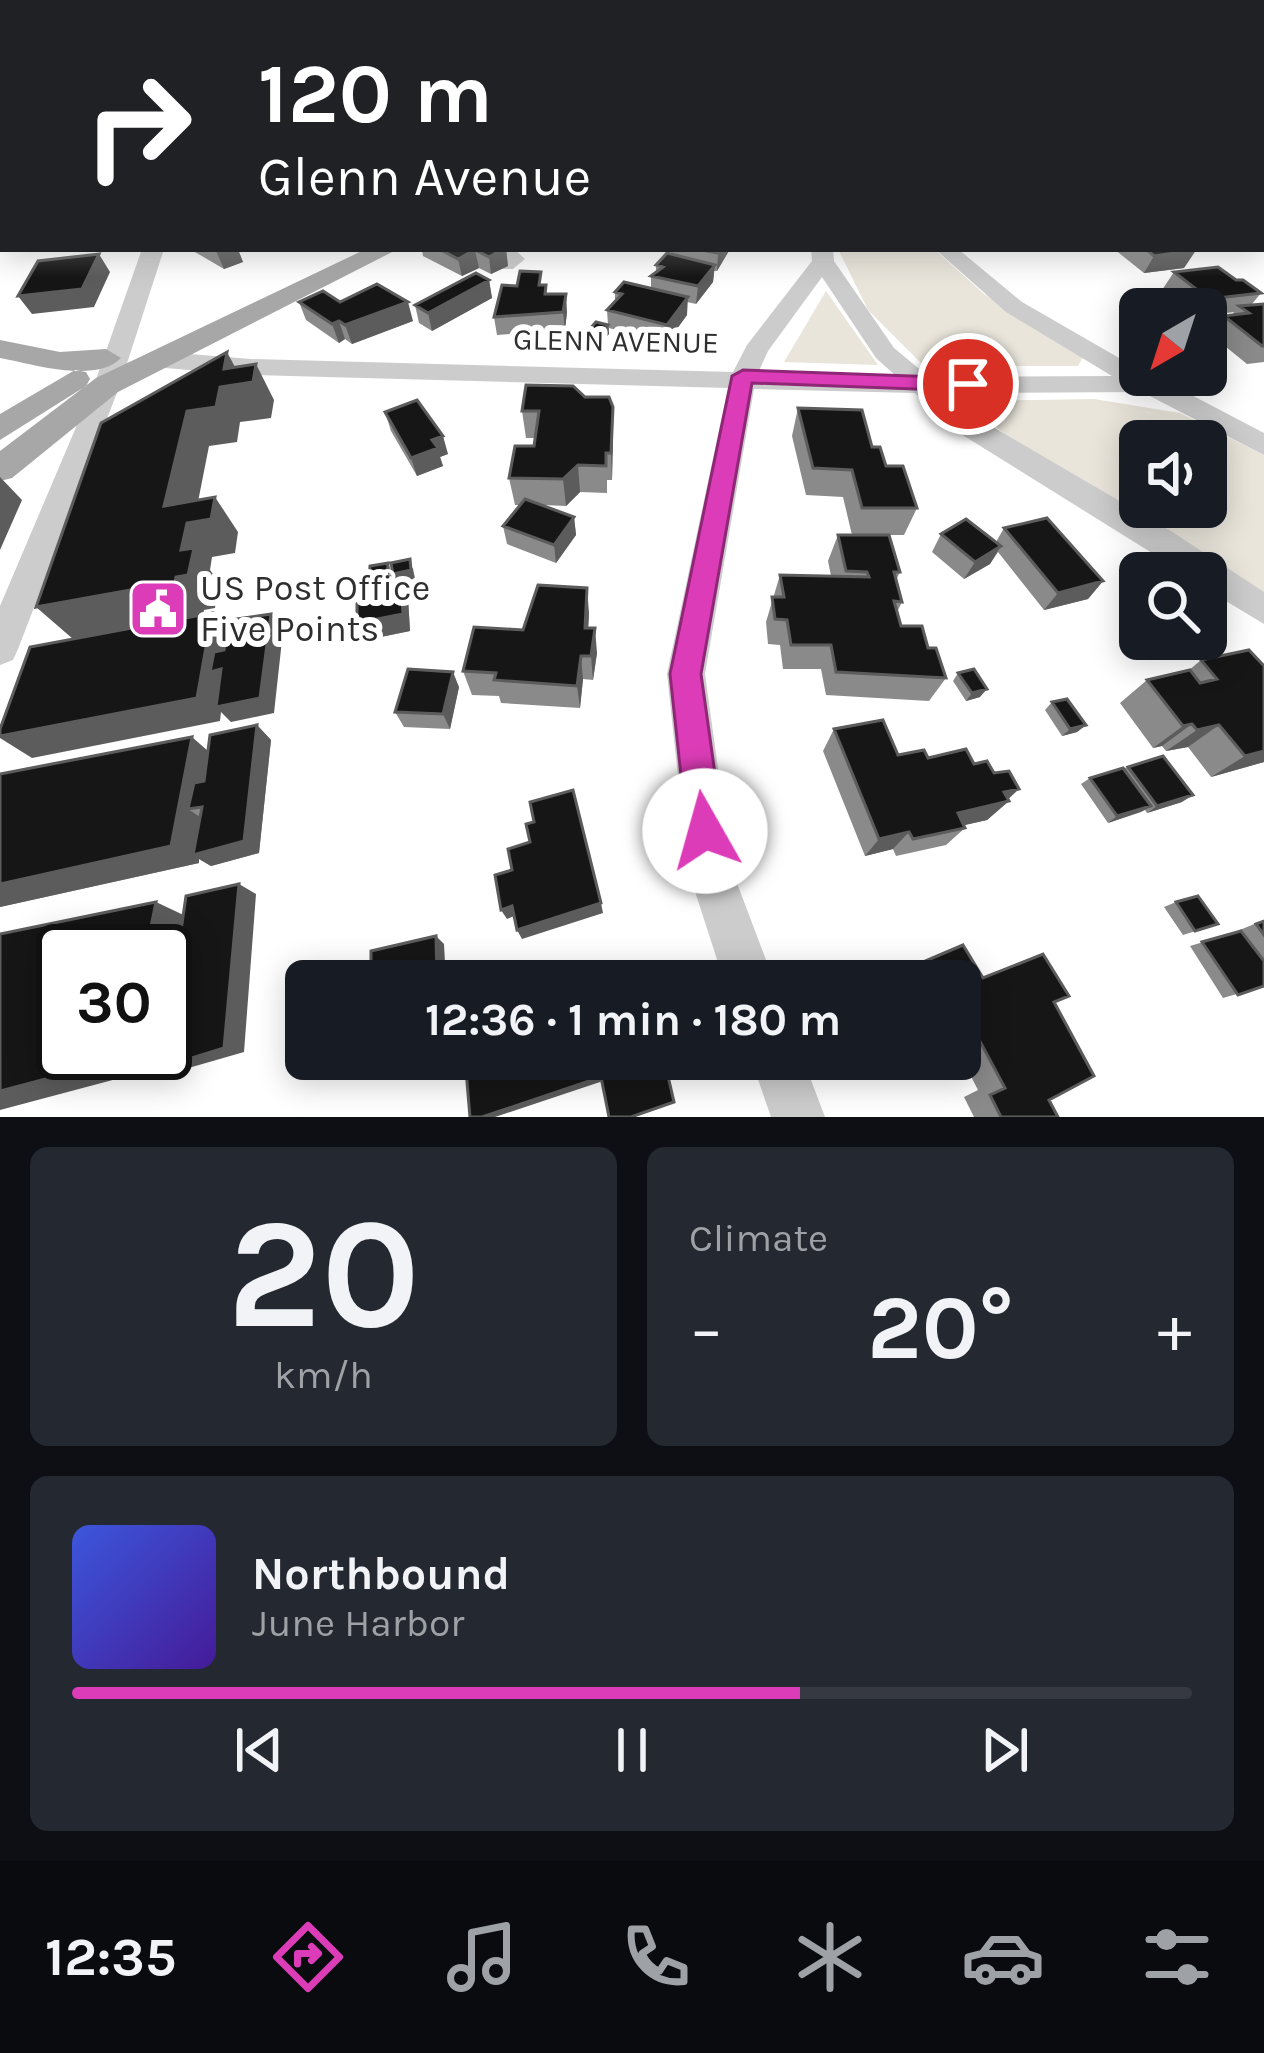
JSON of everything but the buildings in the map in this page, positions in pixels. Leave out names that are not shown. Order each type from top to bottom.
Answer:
[{"type":"main road","points":[[0,429],[340,252]]},
{"type":"main road","points":[[0,469],[111,371],[153,359],[380,252]]},
{"type":"main road","points":[[0,349],[111,371]]},
{"type":"street","points":[[0,649],[111,371],[152,252]]},
{"type":"street","points":[[949,252],[975,279],[1119,366]]},
{"type":"street","points":[[742,960],[710,870],[686,674],[743,376],[823,255],[863,325],[885,353],[971,428],[1160,540],[1264,610]]},
{"type":"street","name":"GLENN AVENUE","points":[[153,359],[251,367],[743,376],[922,385],[1119,384]]},
{"type":"street","points":[[1172,396],[1264,445]]},
{"type":"street","points":[[785,1080],[798,1117]]},
{"type":"shaded area","points":[[839,252],[937,252],[984,294],[1084,355],[1078,366],[924,366],[868,310]]},
{"type":"shaded area","points":[[826,291],[878,365],[784,362]]},
{"type":"shaded area","points":[[1094,399],[1180,413],[1194,420],[1119,420],[1119,504],[983,417],[980,401]]},
{"type":"shaded area","points":[[1227,436],[1264,455],[1264,593],[1227,570],[1227,552],[1197,552],[1158,528],[1227,528]]},
{"type":"place","name":"US Post Office Five Points","points":[[158,609]]},
{"type":"route","points":[[705,831],[686,674],[743,376],[968,384]]}]
